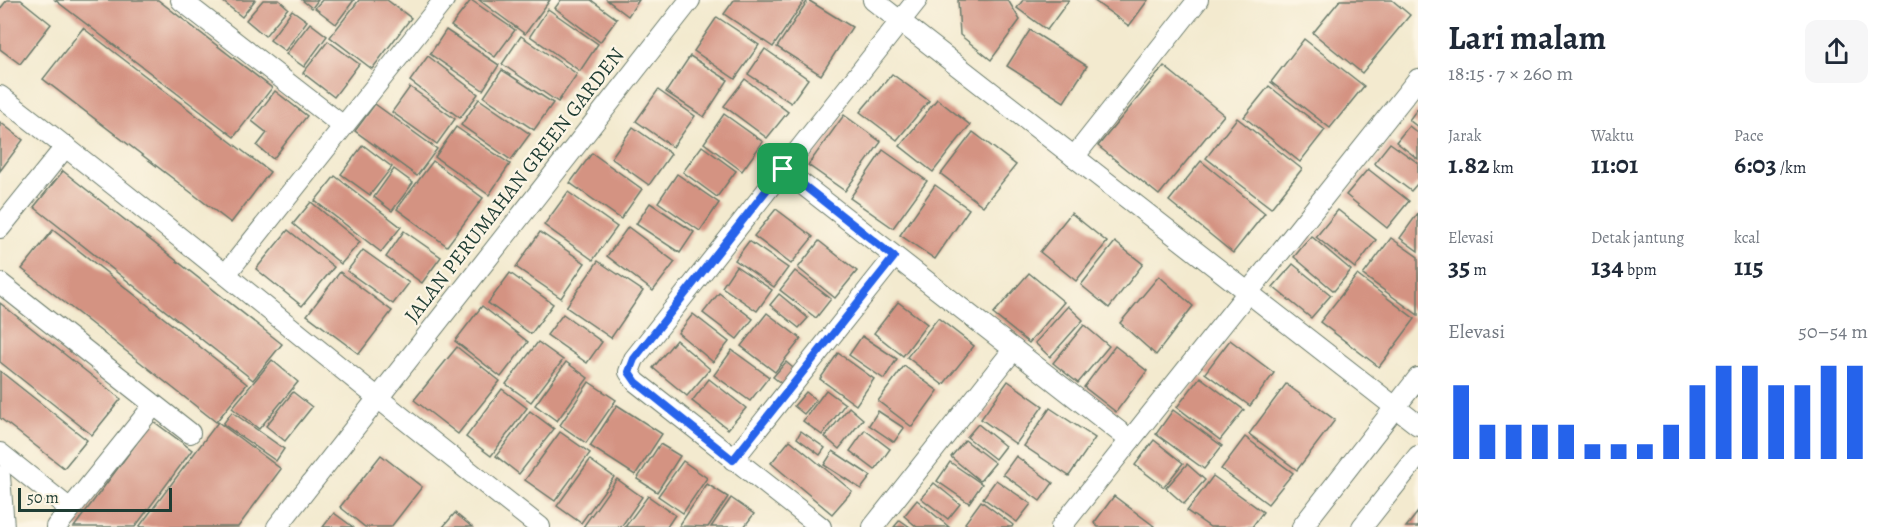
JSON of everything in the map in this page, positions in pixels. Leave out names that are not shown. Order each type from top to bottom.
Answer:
[{"type":"street","points":[[181,0],[343,126]]},
{"type":"street","name":"JALAN PERUMAHAN GREEN GARDEN","points":[[277,527],[690,0]]},
{"type":"street","points":[[873,0],[1418,425]]},
{"type":"street","points":[[820,527],[636,382],[629,372],[634,359],[917,0]]},
{"type":"street","points":[[1074,157],[1198,0]]},
{"type":"street","points":[[226,274],[343,126],[433,4]]},
{"type":"street","points":[[1061,527],[1418,79]]},
{"type":"street","points":[[0,96],[226,274],[376,399],[540,527]]},
{"type":"street","points":[[0,228],[66,146]]},
{"type":"street","points":[[783,169],[1130,440]]},
{"type":"street","points":[[733,460],[894,257]]},
{"type":"street","points":[[0,283],[190,433]]},
{"type":"street","points":[[873,527],[1014,349]]},
{"type":"street","points":[[1302,527],[1418,378]]},
{"type":"street","points":[[56,527],[154,405]]},
{"type":"street","points":[[0,453],[70,509]]},
{"type":"street","points":[[1362,527],[1418,456]]},
{"type":"street","points":[[0,476],[4,527]]},
{"type":"building","points":[[7,0],[21,0],[51,24],[20,64],[0,49],[0,9]]},
{"type":"building","points":[[55,0],[158,0],[272,88],[234,137]]},
{"type":"building","points":[[221,0],[255,0],[242,17]]},
{"type":"building","points":[[263,0],[279,0],[288,8],[265,36],[246,20]]},
{"type":"building","points":[[302,0],[318,0],[312,8]]},
{"type":"building","points":[[322,0],[354,0],[336,24],[315,8]]},
{"type":"building","points":[[359,0],[387,0],[411,18],[372,69],[330,37]]},
{"type":"building","points":[[471,0],[515,30],[495,57],[451,26]]},
{"type":"building","points":[[479,0],[550,0],[525,34]]},
{"type":"building","points":[[561,0],[591,0],[617,19],[600,42],[555,8]]},
{"type":"building","points":[[607,0],[639,0],[628,16]]},
{"type":"building","points":[[734,0],[805,0],[773,47],[724,14]]},
{"type":"building","points":[[808,0],[852,27],[821,75],[777,47]]},
{"type":"building","points":[[958,0],[1008,0],[1020,20],[991,60],[960,35]]},
{"type":"building","points":[[1023,0],[1069,0],[1047,30],[1017,8]]},
{"type":"building","points":[[1093,0],[1148,0],[1129,26]]},
{"type":"building","points":[[1340,0],[1392,0],[1410,15],[1362,73],[1313,33]]},
{"type":"building","points":[[548,9],[598,44],[580,71],[530,36]]},
{"type":"building","points":[[292,10],[307,21],[285,51],[270,40]]},
{"type":"building","points":[[717,17],[759,45],[735,79],[694,51]]},
{"type":"building","points":[[310,23],[327,36],[304,67],[286,54]]},
{"type":"building","points":[[83,28],[270,172],[231,223],[43,79]]},
{"type":"building","points":[[446,30],[499,65],[483,90],[430,54]]},
{"type":"building","points":[[1030,30],[1087,66],[1064,102],[1007,66]]},
{"type":"building","points":[[521,36],[577,74],[558,102],[502,64]]},
{"type":"building","points":[[1304,39],[1364,86],[1330,128],[1271,82]]},
{"type":"building","points":[[328,41],[359,64],[334,97],[303,73]]},
{"type":"building","points":[[765,49],[808,79],[791,103],[748,74]]},
{"type":"building","points":[[428,56],[478,94],[460,118],[410,81]]},
{"type":"building","points":[[690,56],[728,80],[704,117],[666,92]]},
{"type":"building","points":[[1164,66],[1224,115],[1159,195],[1098,146]]},
{"type":"building","points":[[502,70],[553,103],[534,130],[484,97]]},
{"type":"building","points":[[892,74],[929,101],[897,140],[860,112]]},
{"type":"building","points":[[745,79],[788,112],[767,138],[724,106]]},
{"type":"building","points":[[1269,86],[1325,130],[1300,162],[1244,117]]},
{"type":"building","points":[[410,87],[455,119],[437,144],[392,112]]},
{"type":"building","points":[[658,90],[695,116],[673,147],[636,121]]},
{"type":"building","points":[[275,91],[307,116],[273,159],[257,146],[267,133],[252,121]]},
{"type":"building","points":[[479,99],[530,134],[511,160],[461,125]]},
{"type":"building","points":[[937,99],[970,125],[933,172],[900,146]]},
{"type":"building","points":[[375,104],[437,149],[417,176],[355,131]]},
{"type":"building","points":[[1418,108],[1418,127],[1409,120]]},
{"type":"building","points":[[724,114],[763,142],[742,171],[704,143]]},
{"type":"building","points":[[844,115],[881,142],[845,191],[808,165]]},
{"type":"building","points":[[1237,118],[1302,169],[1271,208],[1206,158]]},
{"type":"building","points":[[0,122],[23,140],[0,171]]},
{"type":"building","points":[[1409,126],[1418,133],[1418,159],[1396,142]]},
{"type":"building","points":[[456,127],[510,164],[489,195],[435,157]]},
{"type":"building","points":[[633,127],[671,154],[649,185],[611,158]]},
{"type":"building","points":[[973,132],[1016,165],[983,206],[941,174]]},
{"type":"building","points":[[1390,143],[1418,163],[1418,183],[1411,191],[1374,163]]},
{"type":"building","points":[[363,145],[392,167],[370,195],[341,174]]},
{"type":"building","points":[[702,146],[736,171],[717,197],[683,172]]},
{"type":"building","points":[[883,150],[927,181],[893,228],[850,198]]},
{"type":"building","points":[[592,153],[642,189],[621,219],[570,183]]},
{"type":"building","points":[[433,161],[483,198],[447,246],[397,209]]},
{"type":"building","points":[[1201,161],[1265,213],[1233,253],[1169,201]]},
{"type":"building","points":[[394,169],[413,183],[392,211],[374,197]]},
{"type":"building","points":[[1368,169],[1409,201],[1387,228],[1346,195]]},
{"type":"building","points":[[63,171],[282,344],[253,380],[34,207]]},
{"type":"building","points":[[677,174],[719,203],[700,231],[658,202]]},
{"type":"building","points":[[335,176],[401,227],[381,252],[315,201]]},
{"type":"building","points":[[935,185],[969,209],[935,259],[900,235]]},
{"type":"building","points":[[568,192],[617,227],[593,260],[544,225]]},
{"type":"building","points":[[311,202],[360,242],[341,264],[293,224]]},
{"type":"building","points":[[650,203],[694,232],[680,253],[636,224]]},
{"type":"building","points":[[776,209],[813,237],[791,264],[754,236]]},
{"type":"building","points":[[1338,210],[1376,240],[1355,268],[1316,237]]},
{"type":"building","points":[[1071,213],[1107,242],[1076,281],[1040,252]]},
{"type":"building","points":[[1418,213],[1418,251],[1400,238]]},
{"type":"building","points":[[628,227],[675,262],[653,291],[607,256]]},
{"type":"building","points":[[53,230],[247,384],[216,422],[22,269]]},
{"type":"building","points":[[288,230],[334,267],[302,306],[256,269]]},
{"type":"building","points":[[404,231],[441,257],[422,283],[386,257]]},
{"type":"building","points":[[540,232],[585,263],[561,298],[516,267]]},
{"type":"building","points":[[1311,236],[1351,270],[1334,291],[1294,257]]},
{"type":"building","points":[[1391,238],[1418,257],[1418,315],[1363,275]]},
{"type":"building","points":[[749,241],[788,268],[774,287],[735,260]]},
{"type":"building","points":[[819,241],[857,271],[835,298],[798,268]]},
{"type":"building","points":[[1115,242],[1143,264],[1109,308],[1081,285]]},
{"type":"building","points":[[363,250],[409,283],[393,304],[347,271]]},
{"type":"building","points":[[598,261],[643,291],[611,338],[566,307]]},
{"type":"building","points":[[1293,264],[1331,295],[1311,318],[1273,287]]},
{"type":"building","points":[[736,266],[772,290],[757,311],[722,287]]},
{"type":"building","points":[[795,271],[831,299],[816,318],[780,290]]},
{"type":"building","points":[[340,272],[392,311],[359,354],[307,315]]},
{"type":"building","points":[[510,273],[553,304],[531,334],[488,303]]},
{"type":"building","points":[[1029,273],[1064,302],[1029,343],[993,314]]},
{"type":"building","points":[[1357,275],[1415,319],[1379,367],[1320,322]]},
{"type":"building","points":[[1159,276],[1193,306],[1156,355],[1120,323]]},
{"type":"building","points":[[719,293],[753,319],[737,339],[703,313]]},
{"type":"building","points":[[779,294],[808,318],[799,328],[770,305]]},
{"type":"building","points":[[898,302],[927,324],[903,356],[874,333]]},
{"type":"building","points":[[0,303],[121,399],[92,435],[0,362]]},
{"type":"building","points":[[482,306],[528,342],[501,377],[455,341]]},
{"type":"building","points":[[1068,306],[1083,320],[1050,357],[1035,343]]},
{"type":"building","points":[[767,313],[801,339],[775,372],[741,346]]},
{"type":"building","points":[[563,314],[602,342],[587,363],[547,335]]},
{"type":"building","points":[[693,314],[729,342],[713,362],[678,333]]},
{"type":"building","points":[[938,318],[974,346],[943,385],[907,357]]},
{"type":"building","points":[[1084,325],[1109,346],[1078,383],[1053,363]]},
{"type":"building","points":[[862,336],[897,359],[884,379],[849,355]]},
{"type":"building","points":[[676,340],[710,369],[687,396],[653,368]]},
{"type":"building","points":[[1230,340],[1274,373],[1250,406],[1205,373]]},
{"type":"building","points":[[538,342],[563,360],[531,402],[506,384]]},
{"type":"building","points":[[1115,346],[1147,371],[1116,412],[1084,387]]},
{"type":"building","points":[[457,347],[500,381],[458,434],[414,400]]},
{"type":"building","points":[[732,350],[769,377],[750,401],[714,375]]},
{"type":"building","points":[[838,353],[874,379],[856,405],[820,379]]},
{"type":"building","points":[[272,360],[298,382],[259,429],[232,408]]},
{"type":"building","points":[[566,362],[588,378],[557,421],[535,405]]},
{"type":"building","points":[[786,362],[799,373],[787,388],[773,377]]},
{"type":"building","points":[[904,366],[938,391],[912,427],[878,401]]},
{"type":"building","points":[[0,371],[87,440],[64,468],[0,418]]},
{"type":"building","points":[[1200,377],[1244,410],[1220,440],[1177,407]]},
{"type":"building","points":[[709,379],[746,408],[728,429],[692,401]]},
{"type":"building","points":[[1008,381],[1043,406],[1016,444],[981,419]]},
{"type":"building","points":[[589,382],[616,400],[586,443],[560,425]]},
{"type":"building","points":[[1286,384],[1335,420],[1297,470],[1249,434]]},
{"type":"building","points":[[502,389],[527,408],[491,456],[466,437]]},
{"type":"building","points":[[826,390],[845,404],[822,435],[803,421]]},
{"type":"building","points":[[293,392],[312,407],[285,441],[266,426]]},
{"type":"building","points":[[806,392],[816,400],[804,414],[794,406]]},
{"type":"building","points":[[617,405],[662,434],[635,475],[590,446]]},
{"type":"building","points":[[849,407],[863,419],[839,449],[825,437]]},
{"type":"building","points":[[1050,408],[1095,438],[1069,476],[1024,446]]},
{"type":"building","points":[[1173,410],[1222,446],[1204,469],[1156,434]]},
{"type":"building","points":[[530,411],[554,429],[519,474],[496,456]]},
{"type":"building","points":[[878,411],[904,428],[894,442],[869,425]]},
{"type":"building","points":[[232,412],[284,449],[276,461],[223,424]]},
{"type":"building","points":[[153,421],[192,450],[135,527],[74,527]]},
{"type":"building","points":[[218,422],[281,469],[238,527],[139,527]]},
{"type":"building","points":[[978,424],[1005,446],[995,459],[967,437]]},
{"type":"building","points":[[865,430],[890,449],[875,470],[850,451]]},
{"type":"building","points":[[801,431],[825,448],[820,455],[797,438]]},
{"type":"building","points":[[560,432],[590,453],[555,501],[525,480]]},
{"type":"building","points":[[1245,437],[1293,473],[1268,504],[1221,469]]},
{"type":"building","points":[[790,440],[852,491],[832,514],[771,463]]},
{"type":"building","points":[[965,440],[995,463],[980,481],[951,457]]},
{"type":"building","points":[[1154,440],[1183,463],[1164,487],[1135,465]]},
{"type":"building","points":[[660,444],[680,456],[657,492],[637,479]]},
{"type":"building","points":[[833,451],[871,476],[861,489],[824,465]]},
{"type":"building","points":[[381,455],[422,487],[391,527],[365,527],[340,507]]},
{"type":"building","points":[[1016,456],[1053,483],[1040,501],[1003,474]]},
{"type":"building","points":[[590,460],[614,477],[581,523],[557,506]]},
{"type":"building","points":[[683,461],[707,478],[683,513],[658,496]]},
{"type":"building","points":[[950,462],[982,484],[969,503],[937,481]]},
{"type":"building","points":[[1187,464],[1205,480],[1184,504],[1166,488]]},
{"type":"building","points":[[1213,476],[1263,512],[1252,527],[1210,527],[1187,511]]},
{"type":"building","points":[[617,479],[642,497],[621,527],[583,527]]},
{"type":"building","points":[[996,480],[1031,504],[1017,522],[983,498]]},
{"type":"building","points":[[934,483],[960,504],[948,519],[921,498]]},
{"type":"building","points":[[707,484],[728,497],[708,527],[679,526]]},
{"type":"building","points":[[648,496],[675,515],[667,527],[625,527]]},
{"type":"building","points":[[1114,496],[1154,526],[1098,527],[1094,523]]},
{"type":"building","points":[[731,498],[754,514],[744,527],[711,527]]},
{"type":"building","points":[[917,500],[949,527],[917,527],[904,516]]},
{"type":"building","points":[[981,501],[1013,525],[1012,527],[970,527],[965,523]]},
{"type":"building","points":[[1418,512],[1418,527],[1406,527]]},
{"type":"building","points":[[334,513],[353,527],[323,527]]},
{"type":"building","points":[[455,513],[472,527],[443,527]]},
{"type":"building","points":[[900,520],[910,527],[894,527]]},
{"type":"route","points":[[783,169],[894,257],[733,460],[636,382],[629,372],[634,359],[783,169]]}]
